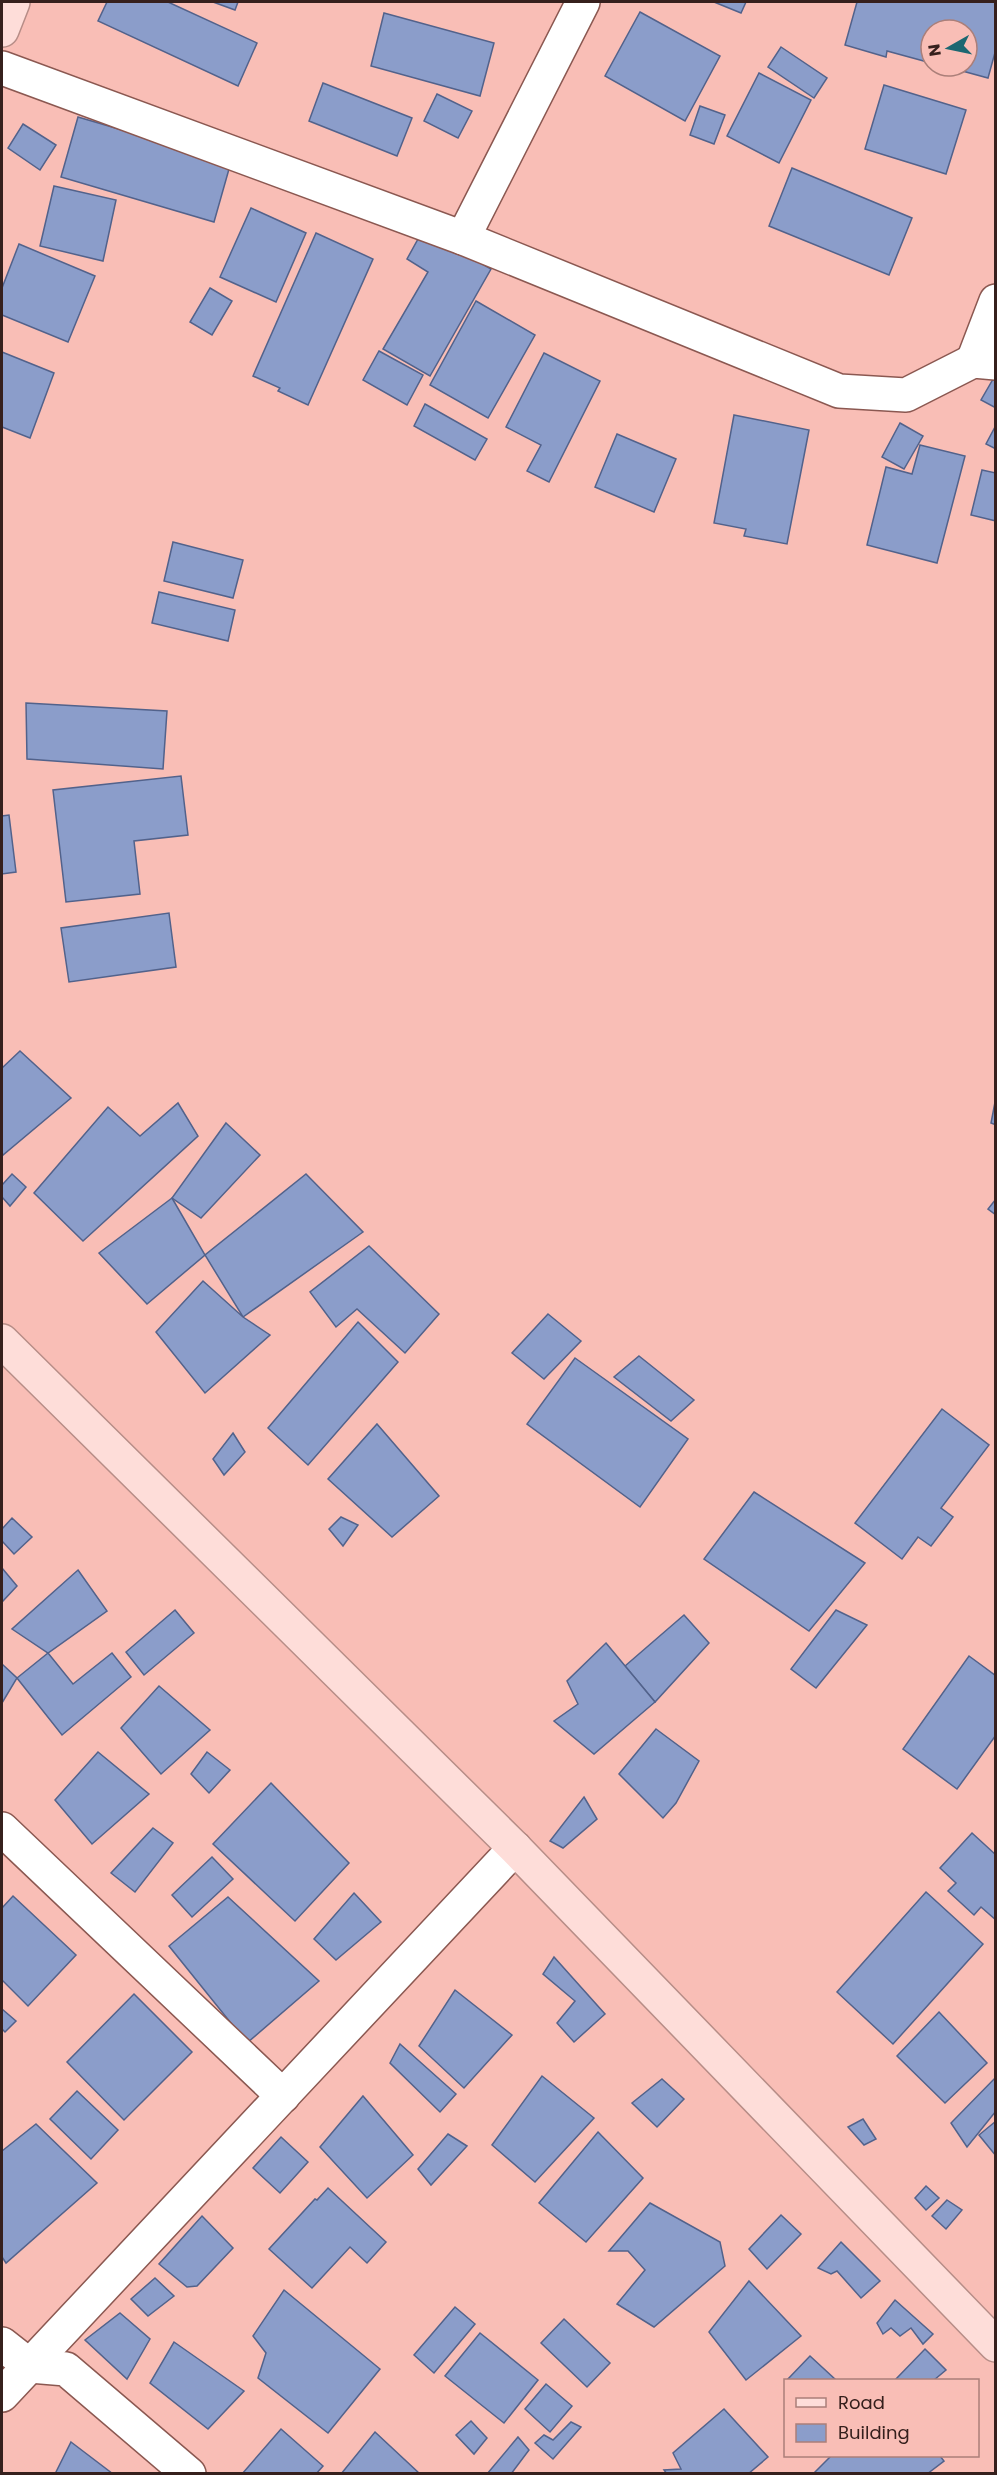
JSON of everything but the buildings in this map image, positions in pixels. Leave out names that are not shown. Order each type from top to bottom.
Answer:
[{"type":"main road","points":[[2,30],[13,2]]},
{"type":"main road","points":[[2,1341],[515,1848],[996,2345]]},
{"type":"street","points":[[464,238],[583,2]]},
{"type":"street","points":[[2,68],[464,238],[839,391],[906,394],[984,362],[996,301]]},
{"type":"street","points":[[2,1829],[283,2096]]},
{"type":"street","points":[[2,2395],[515,1848]]},
{"type":"street","points":[[2,2344],[30,2366],[66,2369],[189,2474]]}]
